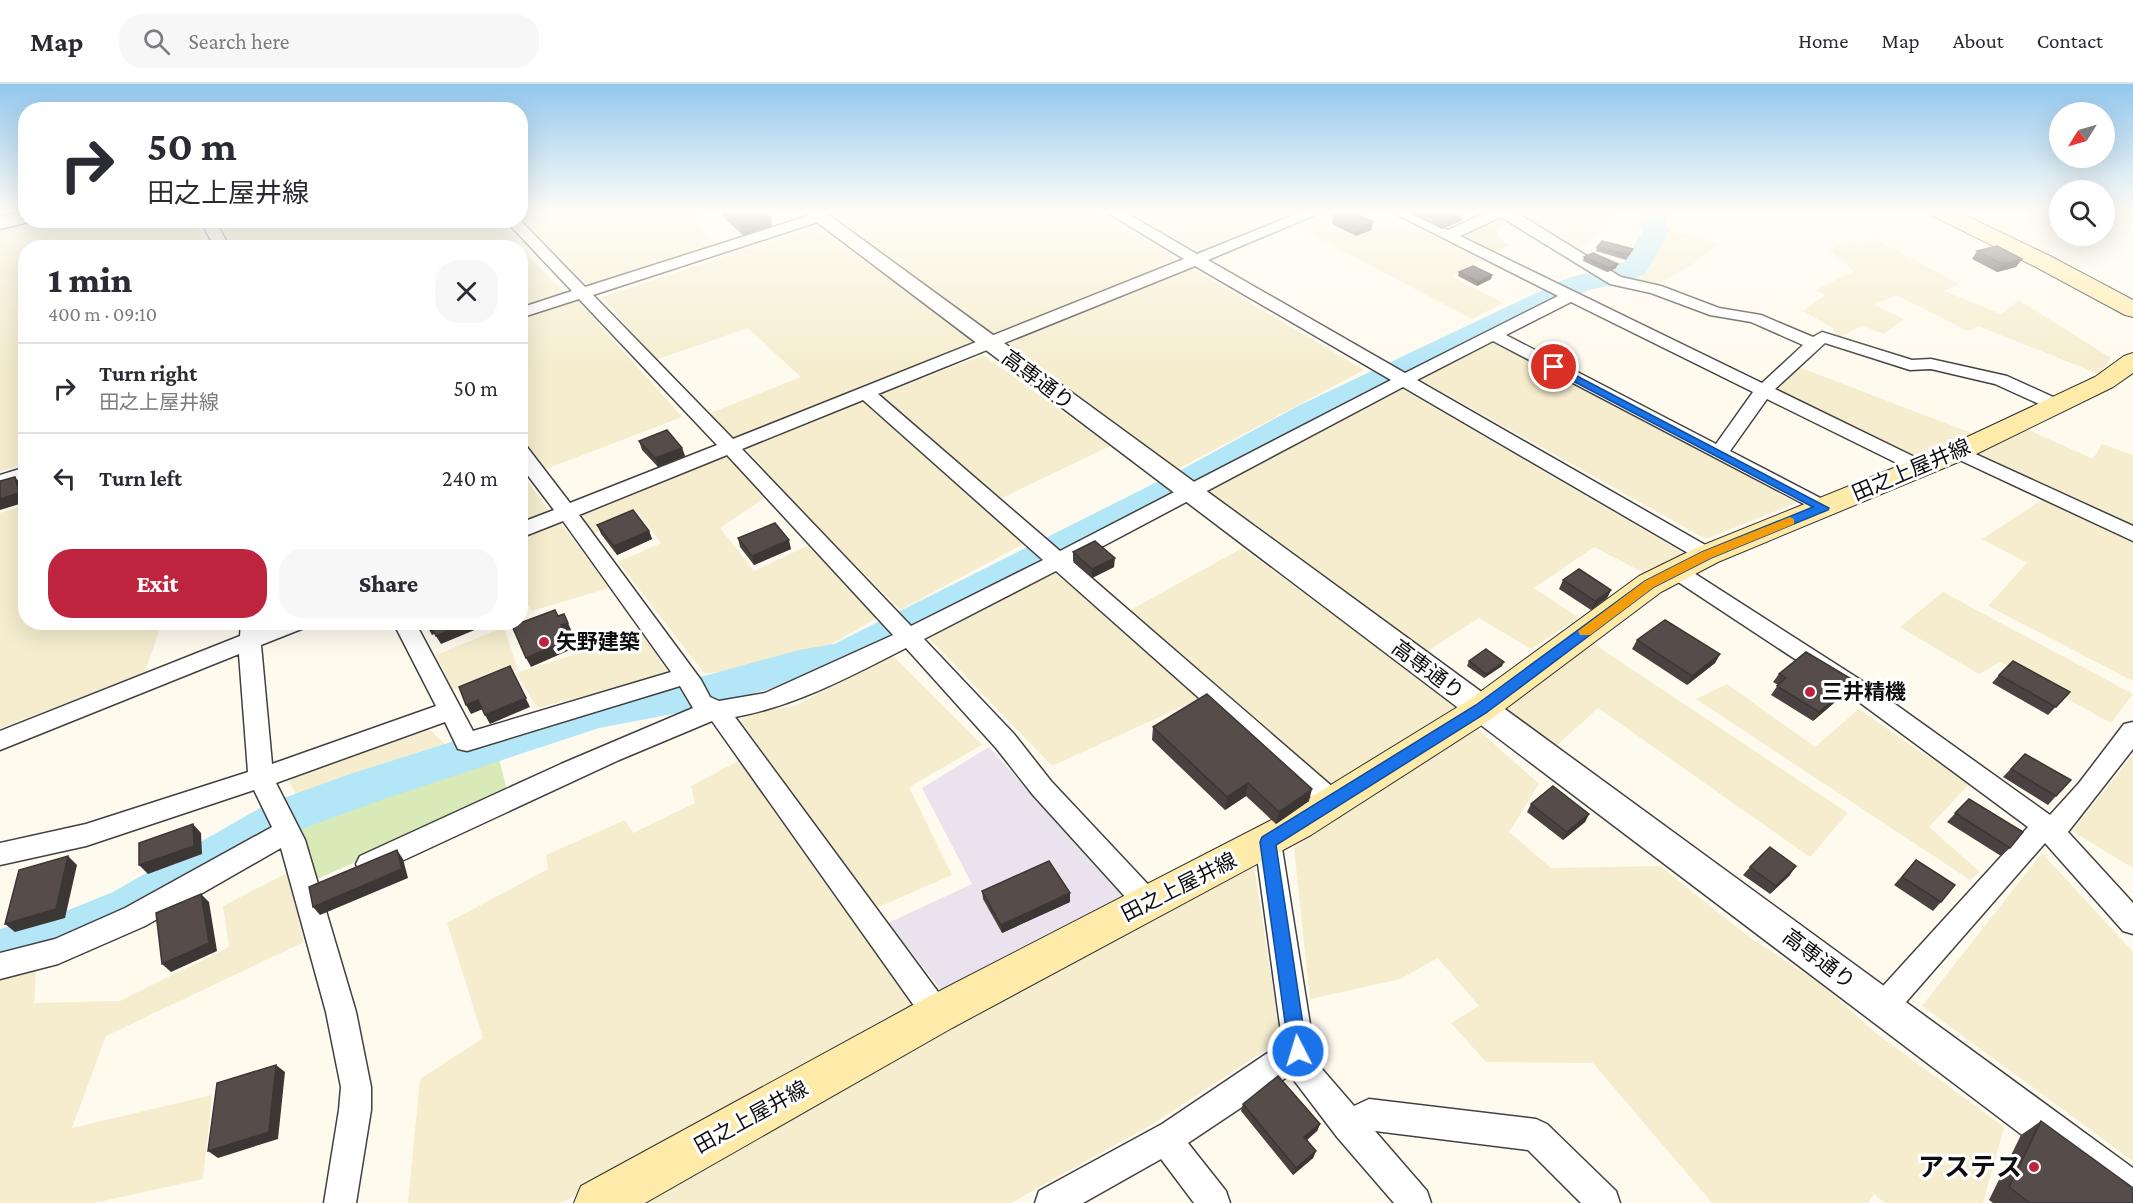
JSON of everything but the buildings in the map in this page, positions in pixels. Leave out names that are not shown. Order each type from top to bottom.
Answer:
[{"type":"main road","points":[[2044,262],[2133,310]]},
{"type":"main road","name":"田之上屋井線","points":[[598,1203],[937,1014],[1268,842],[1481,709],[1650,584],[1691,563],[1958,452],[2104,382],[2133,361]]},
{"type":"street","points":[[553,262],[730,447],[887,617],[909,637],[1005,741],[1042,788],[1148,903]]},
{"type":"street","points":[[528,311],[675,262]]},
{"type":"street","name":"高専通り","points":[[879,262],[2133,1193]]},
{"type":"street","points":[[528,528],[1190,262]]},
{"type":"street","points":[[1200,262],[1402,381],[1691,563],[1859,690],[2045,825],[2133,922]]},
{"type":"street","points":[[1499,262],[1920,467]]},
{"type":"street","points":[[1586,262],[1616,281],[1655,289],[1716,312],[1755,318],[1813,343]]},
{"type":"street","points":[[329,882],[697,716],[784,697],[909,637],[1058,560],[1182,487],[1402,381],[1563,294]]},
{"type":"street","points":[[1492,334],[1823,508]]},
{"type":"street","points":[[1719,453],[1764,390],[1822,337],[1910,365],[1931,364],[1981,374],[2056,405]]},
{"type":"street","points":[[865,392],[1333,802]]},
{"type":"street","points":[[1958,452],[2133,534]]},
{"type":"street","points":[[528,462],[619,581],[702,703],[718,712],[937,1014]]},
{"type":"street","points":[[0,481],[18,475]]},
{"type":"street","points":[[408,630],[467,742],[540,718],[685,676]]},
{"type":"street","points":[[0,741],[251,632],[261,778],[284,822],[329,882],[341,1012],[356,1087],[355,1110],[340,1203]]},
{"type":"street","points":[[0,854],[86,835],[261,778],[450,711]]},
{"type":"street","points":[[2045,825],[2057,826],[2133,731]]},
{"type":"street","points":[[0,966],[58,951],[135,917],[284,822]]},
{"type":"street","points":[[1883,1007],[2045,825]]},
{"type":"street","points":[[1268,842],[1299,1057],[1303,1070],[1415,1203]]},
{"type":"street","points":[[1051,1203],[1166,1139],[1277,1064],[1299,1057]]},
{"type":"street","points":[[1348,1126],[1369,1115],[1536,1135],[1604,1203]]},
{"type":"street","points":[[1166,1139],[1214,1203]]},
{"type":"shaded area","points":[[0,262],[18,262],[18,466],[0,472]]},
{"type":"shaded area","points":[[528,262],[534,262],[565,293],[528,305]]},
{"type":"shaded area","points":[[565,262],[664,262],[589,286]]},
{"type":"shaded area","points":[[707,262],[866,262],[987,343],[735,440],[708,414],[801,377],[748,328],[655,360],[602,297]]},
{"type":"shaded area","points":[[893,262],[1181,262],[1364,370],[1174,471]]},
{"type":"shaded area","points":[[1364,262],[1480,262],[1451,276],[1503,303],[1472,319]]},
{"type":"shaded area","points":[[1652,262],[1695,262],[1653,287],[1631,279],[1647,272]]},
{"type":"shaded area","points":[[1844,262],[1918,262],[1959,284],[1944,291],[2001,314],[2019,300],[2111,358],[2099,374],[1978,326],[1968,331],[1896,295],[1874,305],[1904,319],[1884,334],[1862,326],[1840,337],[1834,333],[1833,328],[1803,311],[1825,295],[1816,290],[1854,271]]},
{"type":"shaded area","points":[[578,301],[682,417],[546,469],[528,445],[528,318]]},
{"type":"shaded area","points":[[1489,340],[1796,503],[1706,539],[1419,379]]},
{"type":"shaded area","points":[[983,355],[1110,446],[983,507],[1023,544],[900,610],[784,492],[745,447]]},
{"type":"shaded area","points":[[1796,366],[1974,434],[1974,436],[1925,459],[1910,455],[1771,389]]},
{"type":"shaded area","points":[[1402,389],[1685,554],[1642,572],[1594,547],[1534,588],[1579,618],[1531,649],[1479,618],[1426,652],[1203,490]]},
{"type":"shaded area","points":[[2024,428],[2093,459],[2102,444],[2133,455],[2133,526],[1978,454]]},
{"type":"shaded area","points":[[725,454],[769,495],[720,528],[754,571],[809,545],[877,618],[810,656],[705,674],[618,562],[661,543],[637,512],[593,534],[581,513]]},
{"type":"shaded area","points":[[528,481],[550,513],[528,521]]},
{"type":"shaded area","points":[[2045,498],[2133,541],[2133,681],[1988,606],[2027,563],[1982,539]]},
{"type":"shaded area","points":[[18,507],[18,630],[160,630],[144,674],[0,728],[0,513]]},
{"type":"shaded area","points":[[560,522],[609,588],[532,611],[528,605],[528,535]]},
{"type":"shaded area","points":[[1242,548],[1464,710],[1334,789],[1127,612]]},
{"type":"shaded area","points":[[1053,567],[1201,698],[1052,766],[924,633]]},
{"type":"shaded area","points":[[1943,592],[2133,694],[2111,723],[2000,662],[1979,674],[1900,627]]},
{"type":"shaded area","points":[[497,630],[505,630],[518,670],[453,690],[436,655]]},
{"type":"shaded area","points":[[642,633],[669,674],[537,708],[516,673]]},
{"type":"shaded area","points":[[1591,642],[1848,813],[1810,857],[1598,708],[1554,748],[1503,711]]},
{"type":"shaded area","points":[[892,655],[982,745],[909,787],[952,875],[874,909],[741,721],[744,713],[795,706]]},
{"type":"shaded area","points":[[1727,684],[1815,747],[1859,709],[1922,753],[1974,779],[1929,827],[1980,872],[1970,880],[1696,699]]},
{"type":"shaded area","points":[[1472,724],[1539,784],[1509,832],[1551,868],[1660,866],[1749,937],[1821,984],[1877,1034],[2004,1127],[1983,1203],[1885,1203],[1874,1194],[1868,1203],[1712,1203],[1593,1063],[1486,1062],[1451,1023],[1479,1006],[1438,958],[1400,979],[1310,999],[1294,848]]},
{"type":"shaded area","points":[[430,730],[451,750],[298,799],[288,778]]},
{"type":"shaded area","points":[[989,747],[1124,897],[942,991],[888,923],[972,884],[922,788]]},
{"type":"shaded area","points":[[2133,755],[2133,868],[2072,831]]},
{"type":"shaded area","points":[[744,758],[922,1012],[561,1203],[408,1203],[420,1079],[483,1038],[447,923],[548,869],[546,855],[625,820],[633,833],[695,803],[691,786]]},
{"type":"shaded area","points":[[2042,853],[2133,952],[2133,1161],[1922,1006]]},
{"type":"shaded area","points":[[1254,866],[1281,1040],[1151,1125],[1011,1203],[621,1203],[1172,906]]},
{"type":"shaded area","points":[[287,873],[304,942],[106,1036],[72,1128],[212,1095],[203,1179],[94,1203],[0,1203],[0,969],[37,958],[34,1003],[120,1001],[229,947],[223,906]]},
{"type":"green space","points":[[498,755],[508,794],[313,881],[298,830],[404,788]]},
{"type":"waterway","points":[[0,952],[66,934],[130,907],[283,817],[366,787],[597,712],[704,692],[799,665],[843,657],[1193,478],[1310,413],[1580,283],[1619,275],[1635,268],[1638,262]]},
{"type":"slow traffic","points":[[1585,631],[1650,584],[1707,555],[1790,521]]},
{"type":"place","name":"矢野建築","points":[[544,642]]},
{"type":"place","name":"三井精機","points":[[1810,692]]},
{"type":"place","name":"アステス","points":[[2034,1167]]},
{"type":"route","points":[[1298,1051],[1268,842],[1481,709],[1650,584],[1707,555],[1823,508],[1554,367]]}]
